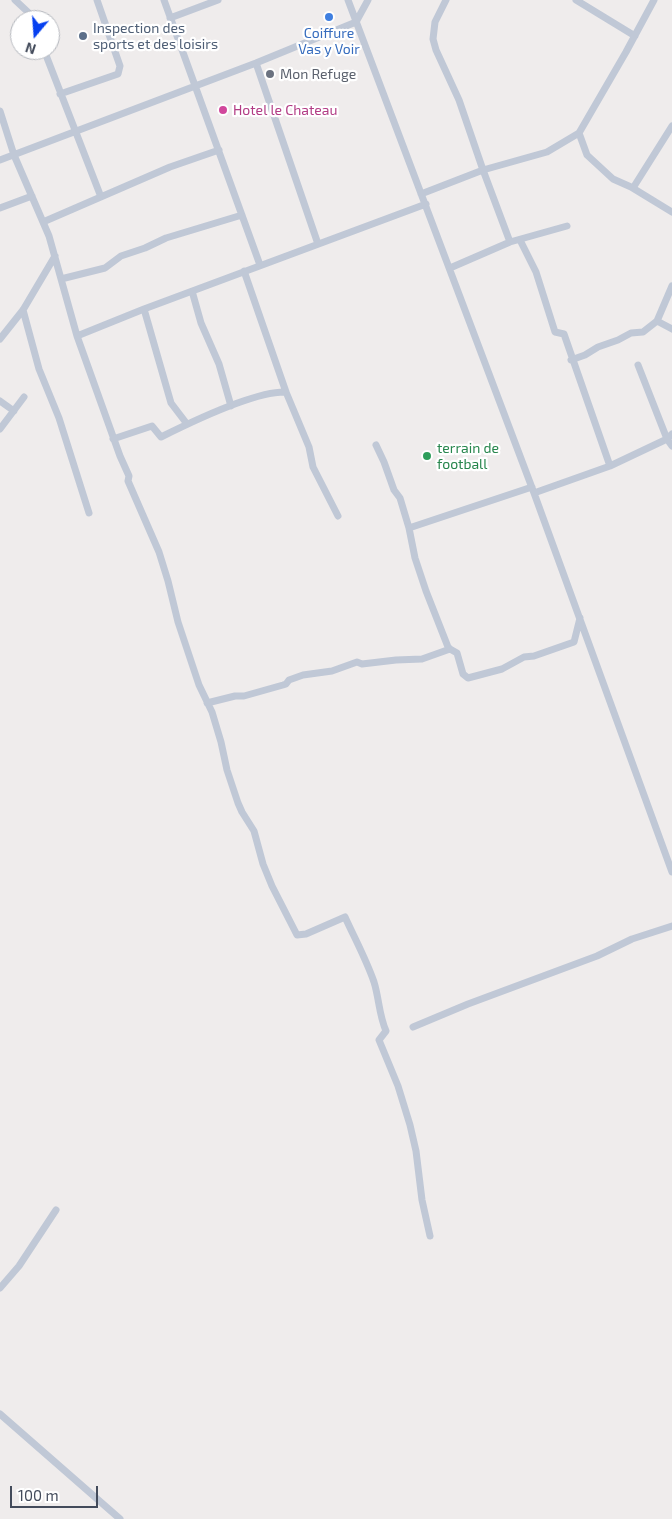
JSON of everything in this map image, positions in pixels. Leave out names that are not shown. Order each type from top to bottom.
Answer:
[{"type":"street","points":[[15,0],[26,10]]},
{"type":"street","points":[[60,94],[118,74],[120,66],[97,0]]},
{"type":"street","points":[[164,0],[260,265]]},
{"type":"street","points":[[170,18],[218,0]]},
{"type":"street","points":[[348,0],[533,490],[672,872]]},
{"type":"street","points":[[0,160],[256,63],[356,22],[368,0]]},
{"type":"street","points":[[446,0],[435,22],[433,39],[436,50],[460,100],[483,170],[510,242]]},
{"type":"street","points":[[576,0],[635,36]]},
{"type":"street","points":[[421,194],[483,170],[547,152],[579,133],[654,0]]},
{"type":"street","points":[[48,60],[101,197]]},
{"type":"street","points":[[256,63],[318,244]]},
{"type":"street","points":[[0,111],[14,155],[43,222],[55,256],[77,336],[113,438],[138,504],[159,552],[178,622],[198,685],[212,712],[227,770],[238,803],[254,831],[263,864],[272,886],[297,935],[306,934],[346,917],[362,951],[374,983],[381,1019],[386,1031],[379,1040],[398,1086],[410,1125],[430,1236]]},
{"type":"street","points":[[633,188],[672,126]]},
{"type":"street","points":[[579,133],[587,155],[613,179],[633,188],[672,212]]},
{"type":"street","points":[[43,222],[170,167],[218,150]]},
{"type":"street","points":[[0,208],[32,196]]},
{"type":"street","points":[[77,336],[244,271],[426,204]]},
{"type":"street","points":[[61,279],[105,268],[121,256],[166,238],[242,215]]},
{"type":"street","points":[[450,268],[510,242],[567,226]]},
{"type":"street","points":[[520,240],[536,272],[555,332],[564,334],[571,360],[610,466]]},
{"type":"street","points":[[0,339],[23,310],[55,256]]},
{"type":"street","points":[[244,271],[286,392],[309,447],[313,467],[338,516]]},
{"type":"street","points":[[571,360],[586,355],[598,347],[631,333],[643,332],[657,321],[672,286]]},
{"type":"street","points":[[192,291],[201,323],[219,364],[231,406]]},
{"type":"street","points":[[144,309],[171,403],[186,424]]},
{"type":"street","points":[[23,310],[39,369],[59,418],[89,513]]},
{"type":"street","points":[[657,321],[672,329]]},
{"type":"street","points":[[409,528],[610,466],[671,439],[638,365]]},
{"type":"street","points":[[113,438],[152,426],[161,437],[186,424],[231,406],[274,391],[286,392]]},
{"type":"street","points":[[0,429],[24,397]]},
{"type":"street","points":[[0,401],[14,411]]},
{"type":"street","points":[[376,445],[394,490],[400,498],[415,558],[426,591],[450,649],[457,653],[463,674],[468,678],[502,669],[524,657],[534,656],[587,638]]},
{"type":"street","points":[[574,642],[580,618]]},
{"type":"street","points":[[207,703],[235,696],[254,694],[286,684],[289,680],[302,675],[332,671],[356,662],[362,664],[422,659],[450,649]]},
{"type":"street","points":[[413,1027],[468,1004],[597,956],[632,939],[672,926]]},
{"type":"street","points":[[0,1288],[19,1266],[56,1210]]},
{"type":"street","points":[[0,1414],[120,1519]]},
{"type":"place","name":"Coiffure Vas y Voir","points":[[329,17]]},
{"type":"place","name":"Inspection des sports et des loisirs","points":[[83,36]]},
{"type":"place","name":"Mon Refuge","points":[[270,74]]},
{"type":"place","name":"Hotel le Chateau","points":[[223,110]]},
{"type":"place","name":"terrain de football","points":[[427,456]]}]
